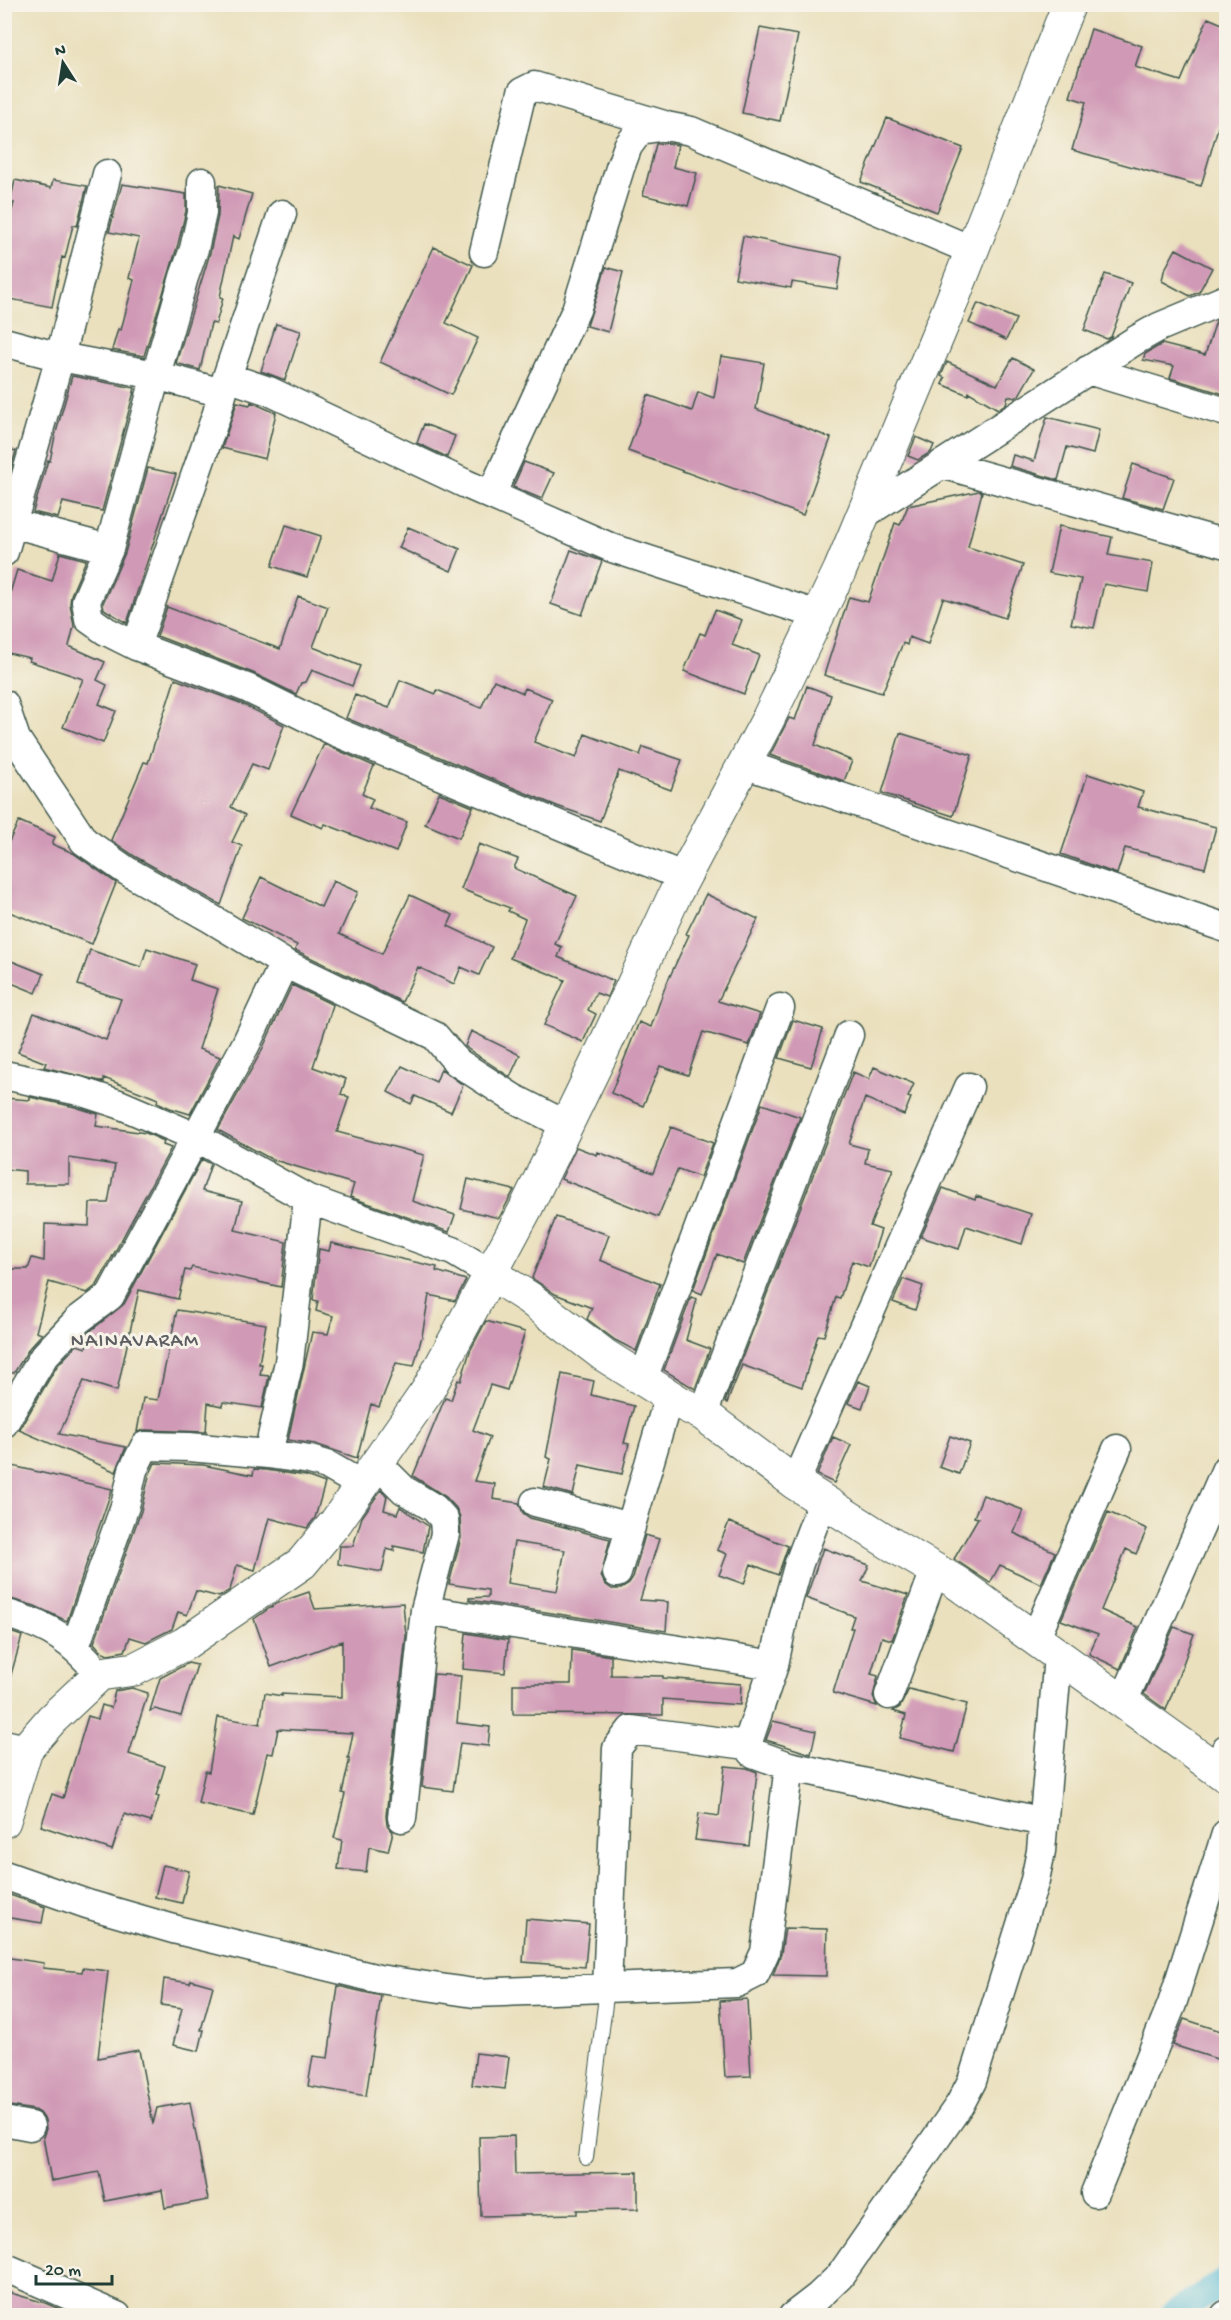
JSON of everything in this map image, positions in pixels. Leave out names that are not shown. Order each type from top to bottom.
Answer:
[{"type":"main road","points":[[4,1821],[15,1746],[52,1719],[100,1674],[135,1669],[184,1644],[302,1563],[336,1522],[428,1390],[525,1210],[684,877],[744,764],[818,615],[862,515],[971,250],[1069,4]]},
{"type":"main road","points":[[490,1273],[529,1298],[604,1355],[703,1414],[795,1483],[956,1582],[1123,1702],[1223,1765]]},
{"type":"street","points":[[484,252],[522,92],[534,86],[666,126],[691,131],[971,250]]},
{"type":"street","points":[[491,495],[576,310],[628,146],[640,130],[666,126]]},
{"type":"street","points":[[4,552],[9,522],[60,357],[107,174]]},
{"type":"street","points":[[202,182],[202,213],[194,249],[156,375],[109,549],[86,601],[89,619],[105,631],[136,646],[247,688],[334,731],[684,877]]},
{"type":"street","points":[[136,646],[217,413],[224,385],[282,214]]},
{"type":"street","points":[[862,515],[1159,327],[1227,298]]},
{"type":"street","points":[[4,342],[60,357],[156,375],[269,391],[491,495],[612,548],[818,615]]},
{"type":"street","points":[[1088,370],[1227,412]]},
{"type":"street","points":[[942,464],[1227,544]]},
{"type":"street","points":[[9,522],[109,549]]},
{"type":"street","points":[[4,704],[16,739],[84,841],[127,871],[285,963],[435,1036],[457,1062],[513,1098],[566,1125]]},
{"type":"street","points":[[744,764],[1227,928]]},
{"type":"street","points":[[4,1423],[44,1356],[78,1320],[110,1296],[246,1044],[285,963]]},
{"type":"street","points":[[617,1573],[631,1527],[656,1388],[780,1008]]},
{"type":"street","points":[[703,1414],[849,1035]]},
{"type":"street","points":[[4,1075],[120,1104],[195,1137],[308,1199],[453,1251],[490,1273]]},
{"type":"street","points":[[795,1483],[969,1087]]},
{"type":"street","points":[[268,1454],[289,1362],[308,1199]]},
{"type":"street","points":[[75,1647],[125,1506],[133,1470],[145,1446],[189,1447],[310,1460],[370,1475],[404,1490],[434,1508],[444,1519],[445,1534],[425,1610],[402,1818]]},
{"type":"street","points":[[793,2316],[840,2276],[960,2104],[972,2081],[1035,1880],[1041,1851],[1044,1822],[1046,1648],[1117,1449]]},
{"type":"street","points":[[1123,1702],[1227,1469]]},
{"type":"street","points":[[747,1744],[774,1665],[784,1616],[799,1563],[823,1500]]},
{"type":"street","points":[[535,1502],[631,1527]]},
{"type":"street","points":[[889,1695],[935,1570]]},
{"type":"street","points":[[425,1610],[774,1665]]},
{"type":"street","points":[[4,1613],[39,1623],[75,1647],[100,1674]]},
{"type":"street","points":[[607,1988],[617,1748],[631,1730],[747,1744],[753,1753],[789,1766],[1044,1822]]},
{"type":"street","points":[[4,1875],[87,1904],[177,1930],[379,1979],[474,1993],[737,1983],[755,1974],[765,1952],[789,1766]]},
{"type":"street","points":[[1095,2193],[1172,2004],[1227,1834]]},
{"type":"street","points":[[4,2267],[117,2316]]},
{"type":"lane","points":[[586,2158],[607,1988]]},
{"type":"building","points":[[1208,18],[1227,26],[1227,128],[1219,124],[1201,186],[1072,150],[1086,102],[1070,97],[1091,29],[1142,46],[1135,67],[1181,81]]},
{"type":"building","points":[[760,28],[798,35],[780,121],[742,113]]},
{"type":"building","points":[[887,118],[963,148],[937,212],[861,182]]},
{"type":"building","points":[[656,144],[678,145],[673,167],[697,173],[688,206],[643,195]]},
{"type":"building","points":[[15,180],[51,188],[53,180],[87,186],[77,226],[73,225],[65,258],[62,257],[52,307],[4,298],[4,238],[14,203],[10,203]]},
{"type":"building","points":[[122,184],[186,194],[186,211],[178,244],[144,356],[112,350],[118,329],[121,330],[134,280],[129,278],[139,238],[109,232]]},
{"type":"building","points":[[219,185],[252,194],[239,239],[233,236],[220,297],[223,298],[216,324],[211,323],[200,370],[176,363],[210,253],[218,216]]},
{"type":"building","points":[[743,236],[842,256],[837,289],[792,282],[791,288],[735,278]]},
{"type":"building","points":[[434,247],[473,265],[446,323],[478,338],[451,395],[380,362]]},
{"type":"building","points":[[1176,249],[1212,268],[1199,292],[1190,296],[1162,281],[1164,271]]},
{"type":"building","points":[[606,267],[623,272],[608,332],[587,326]]},
{"type":"building","points":[[1105,274],[1131,283],[1111,337],[1107,339],[1084,330]]},
{"type":"building","points":[[978,303],[1016,319],[1006,340],[969,323]]},
{"type":"building","points":[[1227,317],[1227,395],[1170,378],[1174,366],[1143,360],[1145,354],[1162,344],[1205,355],[1216,321]]},
{"type":"building","points":[[276,324],[301,331],[285,380],[261,371]]},
{"type":"building","points":[[721,356],[764,363],[756,409],[831,438],[803,515],[628,451],[648,395],[692,411],[698,392],[714,398]]},
{"type":"building","points":[[1013,358],[1034,369],[1019,395],[1015,398],[1008,396],[1006,404],[998,409],[969,392],[968,395],[942,384],[945,378],[941,376],[947,362],[997,385]]},
{"type":"building","points":[[72,376],[135,388],[102,511],[63,502],[58,518],[33,512],[48,460],[50,461]]},
{"type":"building","points":[[237,402],[250,405],[251,402],[276,413],[265,459],[222,448]]},
{"type":"building","points":[[1047,417],[1099,430],[1093,454],[1067,447],[1058,480],[1010,466],[1013,455],[1034,461]]},
{"type":"building","points":[[424,424],[455,436],[447,457],[417,443]]},
{"type":"building","points":[[916,437],[934,445],[931,452],[918,460],[908,456]]},
{"type":"building","points":[[4,448],[16,451],[8,478],[4,477]]},
{"type":"building","points":[[524,462],[554,473],[542,499],[513,487]]},
{"type":"building","points":[[1133,464],[1174,478],[1163,509],[1122,498]]},
{"type":"building","points":[[148,468],[176,474],[127,623],[104,609],[103,603],[125,553]]},
{"type":"building","points":[[982,492],[968,547],[1023,565],[1005,618],[943,598],[928,644],[909,637],[907,645],[903,643],[882,693],[824,675],[849,597],[868,602],[895,523],[900,525],[908,506]]},
{"type":"building","points":[[286,525],[321,536],[307,577],[272,566]]},
{"type":"building","points":[[1059,526],[1112,537],[1108,555],[1153,563],[1148,592],[1104,584],[1094,628],[1071,624],[1081,579],[1049,573]]},
{"type":"building","points":[[408,527],[460,549],[451,571],[399,548]]},
{"type":"building","points":[[571,550],[602,561],[582,615],[551,604]]},
{"type":"building","points":[[60,553],[86,560],[71,595],[70,604],[74,626],[69,646],[105,662],[97,680],[107,685],[99,704],[116,711],[103,743],[63,727],[83,679],[29,661],[30,658],[4,652],[4,613],[17,570],[52,581]]},
{"type":"building","points":[[298,596],[328,607],[313,647],[360,666],[352,686],[312,670],[306,682],[301,683],[296,694],[253,673],[157,636],[167,607],[280,649]]},
{"type":"building","points":[[715,610],[742,620],[732,645],[759,655],[744,694],[684,671],[700,633],[705,635]]},
{"type":"building","points":[[175,679],[240,703],[284,725],[268,770],[252,764],[231,807],[245,815],[232,842],[242,846],[221,905],[136,857],[111,840],[144,762],[148,763]]},
{"type":"building","points":[[400,680],[436,694],[437,690],[481,708],[494,680],[523,693],[525,688],[552,699],[534,742],[576,758],[585,734],[640,755],[643,747],[682,760],[671,790],[619,771],[600,821],[557,806],[346,718],[355,695],[389,708]]},
{"type":"building","points":[[807,686],[831,695],[815,745],[852,761],[844,781],[770,755],[789,718],[795,720]]},
{"type":"building","points":[[900,733],[972,755],[953,816],[882,793]]},
{"type":"building","points":[[324,744],[374,766],[362,794],[373,799],[369,808],[407,822],[396,852],[325,824],[323,828],[291,814]]},
{"type":"building","points":[[1088,774],[1143,792],[1138,807],[1216,827],[1205,868],[1125,848],[1117,874],[1061,854]]},
{"type":"building","points":[[439,793],[473,807],[459,838],[425,824]]},
{"type":"building","points":[[19,821],[55,837],[52,844],[73,853],[116,883],[92,944],[4,910],[4,852]]},
{"type":"building","points":[[479,844],[518,859],[514,868],[577,896],[555,944],[562,947],[558,957],[614,981],[607,997],[596,993],[588,1010],[596,1014],[583,1042],[544,1025],[565,980],[510,958],[525,919],[508,911],[510,908],[461,889]]},
{"type":"building","points":[[261,877],[321,907],[333,881],[358,892],[339,934],[382,954],[410,895],[453,915],[448,926],[492,947],[479,975],[461,967],[454,984],[418,967],[402,1002],[295,950],[297,945],[242,918]]},
{"type":"building","points":[[706,894],[758,919],[718,1001],[760,1014],[749,1045],[703,1032],[688,1075],[660,1066],[643,1106],[611,1093],[639,1022],[651,1027],[665,987],[689,935],[686,934]]},
{"type":"building","points":[[147,948],[195,964],[190,980],[218,989],[199,1049],[220,1057],[190,1114],[170,1108],[157,1102],[158,1099],[104,1078],[104,1082],[44,1067],[46,1063],[18,1052],[34,1013],[106,1040],[121,999],[78,985],[90,950],[141,967]]},
{"type":"building","points":[[4,958],[44,974],[36,993],[4,980]]},
{"type":"building","points":[[292,985],[333,1005],[313,1067],[346,1079],[341,1094],[349,1097],[337,1132],[424,1155],[412,1201],[455,1215],[449,1232],[350,1197],[354,1184],[271,1159],[218,1130],[261,1052]]},
{"type":"building","points":[[793,1020],[823,1029],[811,1067],[779,1058]]},
{"type":"building","points":[[471,1031],[520,1055],[510,1077],[465,1046]]},
{"type":"building","points":[[402,1066],[436,1082],[441,1069],[463,1085],[451,1112],[415,1096],[411,1104],[388,1092]]},
{"type":"building","points":[[874,1067],[914,1084],[904,1115],[865,1098],[849,1144],[868,1149],[865,1163],[893,1169],[870,1226],[881,1230],[869,1267],[852,1261],[840,1298],[836,1297],[824,1336],[818,1335],[802,1387],[742,1365],[727,1403],[725,1402],[853,1072],[869,1079]]},
{"type":"building","points":[[30,1097],[98,1114],[96,1126],[146,1133],[164,1141],[163,1145],[171,1148],[97,1285],[87,1293],[49,1282],[36,1332],[42,1334],[30,1347],[14,1373],[4,1373],[4,1269],[28,1269],[32,1258],[44,1261],[45,1224],[89,1226],[90,1203],[108,1203],[115,1165],[69,1158],[69,1184],[25,1184],[25,1171],[4,1169],[4,1098],[30,1100]]},
{"type":"building","points":[[762,1104],[800,1117],[743,1264],[717,1254],[702,1294],[693,1290]]},
{"type":"building","points":[[671,1127],[713,1143],[700,1177],[678,1169],[658,1217],[561,1179],[576,1147],[597,1155],[598,1152],[653,1173]]},
{"type":"building","points":[[202,1159],[211,1164],[202,1191],[242,1201],[235,1230],[286,1242],[281,1287],[192,1267],[190,1271],[185,1270],[178,1299],[139,1290],[117,1391],[84,1381],[59,1434],[126,1447],[116,1472],[19,1430],[57,1366],[77,1345],[86,1348],[89,1332],[124,1304]]},
{"type":"building","points":[[468,1179],[514,1190],[499,1218],[461,1209]]},
{"type":"building","points":[[943,1188],[975,1200],[976,1196],[1031,1214],[1022,1244],[966,1226],[959,1249],[921,1237]]},
{"type":"building","points":[[556,1217],[609,1235],[600,1260],[660,1284],[636,1351],[615,1340],[587,1319],[592,1308],[555,1294],[532,1278]]},
{"type":"building","points":[[331,1243],[437,1267],[436,1271],[466,1280],[455,1301],[429,1295],[414,1366],[396,1363],[379,1407],[371,1404],[357,1458],[315,1444],[288,1440],[312,1332],[328,1334],[333,1316],[316,1311],[318,1301],[313,1300],[319,1249],[329,1251]]},
{"type":"building","points":[[903,1279],[923,1286],[915,1310],[893,1302]]},
{"type":"building","points":[[691,1297],[697,1299],[686,1340],[710,1349],[695,1389],[664,1370]]},
{"type":"building","points":[[177,1310],[266,1324],[259,1364],[262,1364],[260,1375],[269,1376],[262,1408],[223,1402],[222,1406],[208,1403],[206,1432],[145,1430],[137,1432],[143,1398],[158,1400]]},
{"type":"building","points":[[486,1321],[525,1332],[507,1390],[490,1385],[473,1430],[490,1437],[474,1481],[495,1484],[493,1499],[519,1503],[523,1513],[530,1518],[610,1539],[601,1576],[605,1584],[612,1589],[621,1589],[633,1578],[645,1535],[659,1539],[640,1600],[668,1602],[666,1631],[469,1600],[469,1598],[488,1597],[488,1590],[449,1584],[461,1538],[460,1517],[456,1508],[446,1497],[413,1476],[445,1398],[451,1400],[458,1380],[461,1381],[470,1351]],"holes":[[[514,1542],[565,1550],[557,1591],[507,1583]]]},
{"type":"building","points":[[562,1374],[594,1381],[591,1395],[634,1406],[624,1443],[629,1444],[622,1474],[580,1465],[573,1495],[544,1487],[551,1459],[546,1457]]},
{"type":"building","points":[[858,1381],[870,1386],[862,1408],[848,1403]]},
{"type":"building","points":[[950,1436],[970,1443],[959,1474],[939,1467]]},
{"type":"building","points":[[833,1437],[851,1445],[834,1483],[817,1475]]},
{"type":"building","points":[[155,1463],[203,1465],[253,1475],[254,1469],[266,1470],[306,1476],[325,1483],[315,1518],[307,1528],[269,1518],[255,1570],[237,1565],[230,1590],[219,1597],[196,1591],[187,1615],[178,1612],[172,1629],[146,1642],[130,1637],[125,1651],[108,1654],[101,1651],[94,1643],[141,1511],[149,1476]]},
{"type":"building","points":[[4,1464],[112,1489],[67,1621],[35,1606],[4,1597]]},
{"type":"building","points":[[381,1490],[387,1496],[384,1510],[397,1514],[400,1507],[428,1526],[423,1552],[394,1546],[394,1551],[387,1549],[382,1572],[338,1564],[340,1546],[353,1546],[362,1517]]},
{"type":"building","points":[[983,1495],[1023,1510],[1014,1533],[1055,1552],[1041,1584],[1000,1565],[990,1583],[954,1559],[978,1518],[974,1517]]},
{"type":"building","points":[[1108,1512],[1147,1529],[1136,1554],[1126,1549],[1101,1610],[1138,1627],[1120,1669],[1089,1654],[1098,1634],[1061,1620]]},
{"type":"building","points":[[729,1522],[788,1546],[778,1575],[751,1564],[744,1584],[719,1575],[727,1554],[717,1550]]},
{"type":"building","points":[[823,1548],[869,1565],[862,1581],[908,1595],[892,1640],[882,1637],[871,1674],[878,1676],[873,1697],[877,1706],[833,1693],[853,1628],[850,1628],[854,1616],[806,1598]]},
{"type":"building","points":[[309,1592],[315,1609],[403,1603],[406,1636],[386,1816],[387,1825],[393,1832],[388,1851],[369,1847],[366,1872],[338,1869],[342,1840],[334,1838],[345,1794],[342,1793],[353,1733],[278,1729],[273,1754],[267,1753],[253,1815],[198,1803],[205,1771],[209,1772],[218,1717],[260,1724],[265,1693],[282,1696],[281,1694],[342,1697],[342,1641],[271,1667],[254,1619],[277,1603]]},
{"type":"building","points":[[1174,1627],[1194,1634],[1166,1710],[1144,1694]]},
{"type":"building","points":[[4,1630],[22,1636],[10,1678],[4,1678]]},
{"type":"building","points":[[466,1633],[508,1640],[505,1673],[463,1669]]},
{"type":"building","points":[[572,1650],[611,1656],[611,1675],[663,1676],[663,1678],[741,1684],[740,1705],[663,1699],[663,1715],[513,1714],[513,1684],[571,1684]]},
{"type":"building","points":[[188,1663],[197,1665],[181,1716],[155,1709],[150,1711],[160,1678]]},
{"type":"building","points":[[434,1674],[461,1676],[457,1723],[490,1727],[488,1746],[460,1743],[453,1791],[422,1787]]},
{"type":"building","points":[[132,1688],[148,1693],[129,1754],[165,1766],[151,1822],[124,1814],[112,1850],[41,1826],[52,1794],[63,1798],[88,1716],[98,1719],[102,1705],[111,1708],[115,1691]]},
{"type":"building","points":[[909,1689],[967,1704],[954,1752],[900,1738],[906,1715],[893,1711],[900,1707]]},
{"type":"building","points":[[773,1721],[816,1731],[811,1754],[766,1740]]},
{"type":"building","points":[[725,1766],[747,1768],[757,1772],[749,1846],[695,1840],[699,1813],[719,1816]]},
{"type":"building","points":[[163,1865],[189,1871],[182,1903],[155,1897]]},
{"type":"building","points":[[4,1893],[45,1907],[42,1923],[4,1917]]},
{"type":"building","points":[[526,1919],[589,1924],[585,1967],[523,1962]]},
{"type":"building","points":[[785,1928],[827,1929],[826,1976],[773,1975],[781,1954]]},
{"type":"building","points":[[4,1957],[44,1963],[43,1968],[82,1972],[83,1968],[108,1971],[98,2058],[139,2050],[153,2124],[157,2108],[190,2102],[208,2200],[165,2208],[162,2190],[105,2201],[99,2172],[51,2181],[43,2137],[46,2129],[45,2120],[34,2110],[4,2105]]},
{"type":"building","points":[[164,1979],[190,1983],[191,1980],[213,1986],[201,2030],[204,2030],[199,2051],[173,2045],[182,2008],[161,2005]]},
{"type":"building","points":[[338,1986],[381,1996],[366,2096],[308,2086],[313,2056],[328,2058]]},
{"type":"building","points":[[747,1999],[751,2076],[725,2077],[720,2001]]},
{"type":"building","points":[[1184,2019],[1227,2033],[1227,2050],[1223,2061],[1173,2045]]},
{"type":"building","points":[[476,2053],[509,2057],[505,2089],[472,2085]]},
{"type":"building","points":[[514,2136],[515,2174],[638,2172],[638,2209],[577,2210],[577,2214],[481,2216],[479,2137]]},
{"type":"building","points":[[4,2291],[45,2303],[69,2313],[69,2316],[4,2316]]},
{"type":"waterway","points":[[1172,2316],[1226,2281]]},
{"type":"district","name":"NAINAVARAM","points":[[135,1342]]}]
